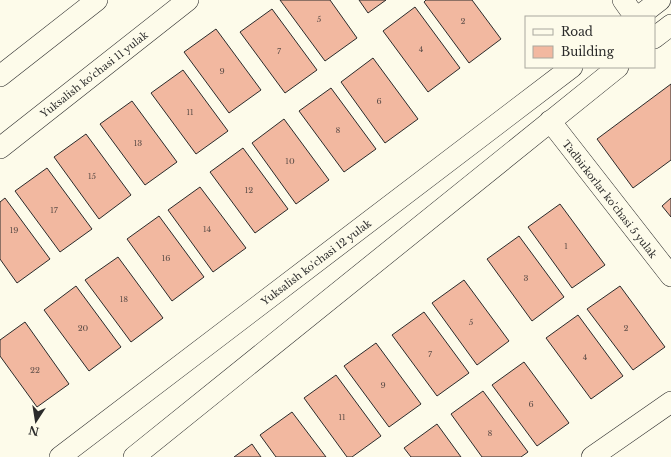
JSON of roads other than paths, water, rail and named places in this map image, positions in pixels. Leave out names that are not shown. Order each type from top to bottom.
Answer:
[{"type":"street","points":[[0,76],[97,0]]},
{"type":"street","name":"Yuksalish ko'chasi 11 yulak","points":[[0,148],[188,0]]},
{"type":"street","points":[[623,0],[635,16]]},
{"type":"street","points":[[637,16],[660,0]]},
{"type":"street","name":"Yuksalish ko'chasi 12 yulak","points":[[60,457],[571,68]]},
{"type":"street","points":[[134,457],[617,68]]},
{"type":"street","name":"Tadbirkorlar ko'chasi 5 yulak","points":[[550,121],[671,276]]},
{"type":"street","points":[[592,457],[671,402]]}]
